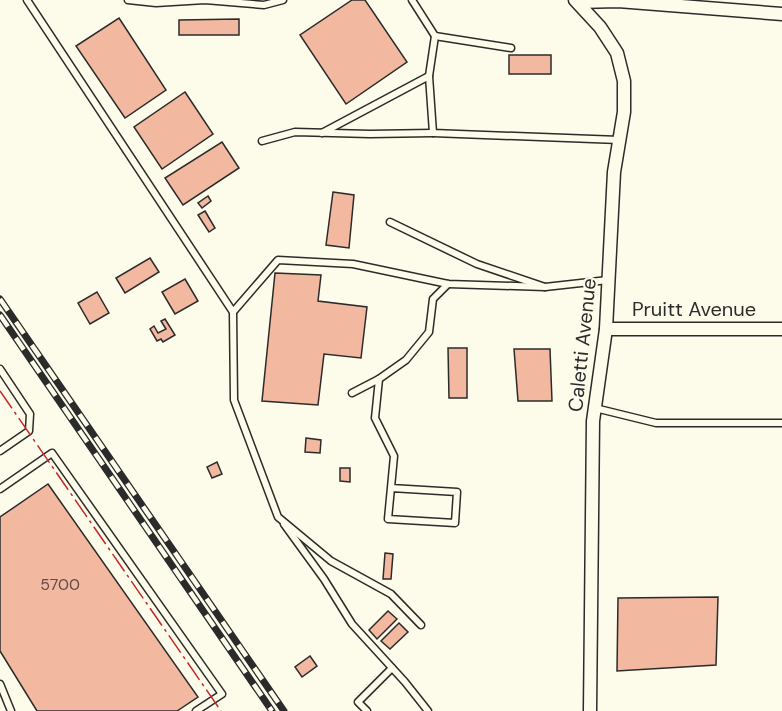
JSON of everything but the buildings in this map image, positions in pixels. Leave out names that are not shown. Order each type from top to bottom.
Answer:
[{"type":"street","points":[[577,1],[618,1],[782,14]]},
{"type":"street","name":"Caletti Avenue","points":[[577,1],[600,27],[617,53],[624,81],[624,112],[614,172],[606,329],[593,421],[590,711]]},
{"type":"street","name":"Pruitt Avenue","points":[[606,329],[782,329]]},
{"type":"lane","points":[[27,0],[233,312],[234,400],[278,517],[324,579],[352,624],[428,711]]},
{"type":"lane","points":[[128,0],[156,3],[205,0],[264,5],[283,0]]},
{"type":"lane","points":[[412,0],[435,36],[429,75],[433,133]]},
{"type":"lane","points":[[435,36],[511,48]]},
{"type":"lane","points":[[322,133],[429,75]]},
{"type":"lane","points":[[262,141],[295,132],[433,133],[619,140]]},
{"type":"lane","points":[[390,222],[477,264],[545,287]]},
{"type":"lane","points":[[233,312],[278,260],[353,264],[448,284],[545,287],[608,280]]},
{"type":"lane","points":[[352,393],[380,379],[406,360],[429,332],[433,299],[448,284]]},
{"type":"lane","points":[[0,369],[30,414],[29,431],[0,451]]},
{"type":"lane","points":[[380,379],[375,418],[394,456],[388,519],[456,523],[457,492],[391,488]]},
{"type":"lane","points":[[595,408],[656,423],[782,423]]},
{"type":"lane","points":[[0,489],[52,453],[222,694],[196,711]]},
{"type":"lane","points":[[278,517],[331,561],[391,594],[421,625]]},
{"type":"lane","points":[[367,711],[358,702],[392,668]]},
{"type":"lane","points":[[0,684],[11,711]]},
{"type":"railway","points":[[0,299],[284,711]]},
{"type":"railway","points":[[0,315],[272,711]]},
{"type":"power","points":[[0,391],[221,711]]}]
